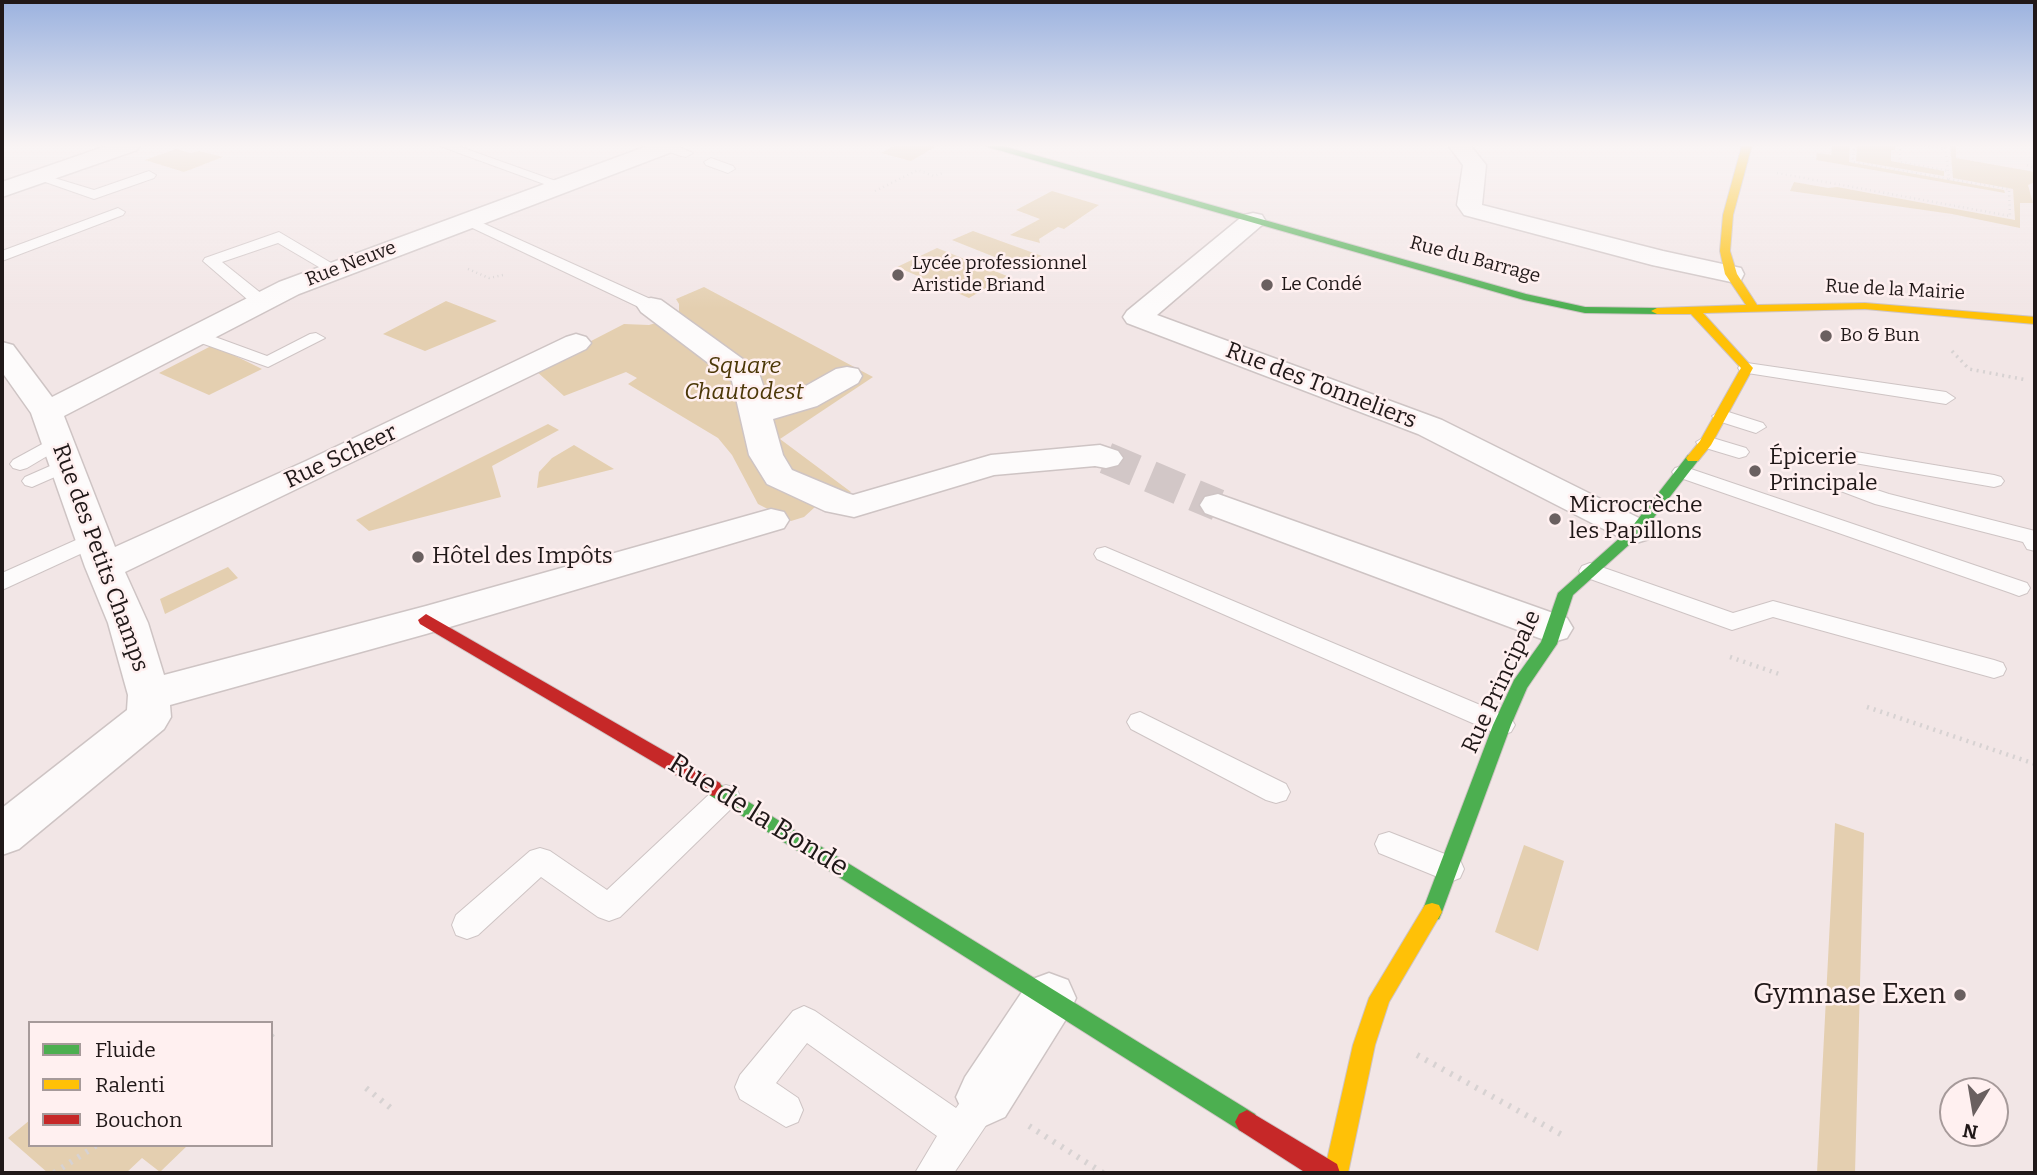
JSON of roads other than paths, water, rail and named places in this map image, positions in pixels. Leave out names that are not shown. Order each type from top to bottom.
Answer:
[{"type":"street","name":"Rue Neuve","points":[[50,450],[196,335],[261,302],[335,270],[521,200]]},
{"type":"street","name":"Rue du Barrage","points":[[1183,200],[1524,296],[1585,310],[1624,312],[1753,308]]},
{"type":"street","points":[[1470,200],[1469,205],[1473,210],[1661,259],[1731,274]]},
{"type":"street","points":[[1732,200],[1725,251],[1731,274],[1753,308]]},
{"type":"street","name":"Rue des Tonneliers","points":[[1253,220],[1137,317],[1430,427],[1636,531]]},
{"type":"street","points":[[651,306],[747,377],[766,455],[779,477],[838,503],[855,506],[991,466],[1100,455],[1106,458]]},
{"type":"street","name":"Rue de la Mairie","points":[[1753,308],[1835,306],[2035,321]]},
{"type":"street","points":[[1694,310],[1747,368]]},
{"type":"street","name":"Rue Scheer","points":[[99,553],[318,468],[576,343]]},
{"type":"street","name":"Rue des Petits Champs","points":[[2,351],[99,553],[128,623],[149,695],[149,717],[2,835]]},
{"type":"street","name":"Rue Principale","points":[[1336,1173],[1364,1045],[1380,998],[1429,920],[1502,725],[1520,685],[1549,643],[1566,593],[1614,554],[1636,531],[1706,442],[1747,368]]},
{"type":"street","points":[[756,414],[806,400],[847,376]]},
{"type":"street","points":[[149,695],[425,620],[771,520],[749,506],[758,504],[785,481]]},
{"type":"street","points":[[1218,505],[1553,628]]},
{"type":"street","name":"Rue de la Bonde","points":[[425,620],[726,796],[1328,1173]]},
{"type":"street","points":[[972,1115],[1049,998]]},
{"type":"lane","points":[[2,256],[60,229],[118,212]]},
{"type":"lane","points":[[467,220],[651,306]]},
{"type":"lane","points":[[261,302],[211,261],[279,237],[335,270]]},
{"type":"lane","points":[[196,335],[268,362],[316,338]]},
{"type":"lane","points":[[1747,368],[1946,398]]},
{"type":"lane","points":[[1722,416],[1756,427]]},
{"type":"lane","points":[[1706,442],[1739,453]]},
{"type":"lane","points":[[20,464],[50,450]]},
{"type":"lane","points":[[1850,457],[1994,481]]},
{"type":"lane","points":[[1682,472],[2019,588]]},
{"type":"lane","points":[[1837,483],[1882,499],[2033,537],[2035,544]]},
{"type":"lane","points":[[2,582],[99,553]]},
{"type":"lane","points":[[1105,554],[1502,725]]},
{"type":"lane","points":[[1590,571],[1732,622],[1773,609],[1994,669]]},
{"type":"lane","points":[[1140,722],[1276,792]]},
{"type":"lane","points":[[467,925],[540,860],[609,908],[726,796]]},
{"type":"lane","points":[[1390,845],[1450,869]]},
{"type":"lane","points":[[786,1110],[752,1087],[804,1022],[972,1115],[933,1173]]},
{"type":"tunnel","points":[[1106,458],[1218,505]]},
{"type":"place","name":"Lycée professionnel Aristide Briand","points":[[898,275]]},
{"type":"place","name":"Le Condé","points":[[1267,285]]},
{"type":"place","name":"Bo & Bun","points":[[1826,336]]},
{"type":"place","name":"Épicerie Principale","points":[[1755,471]]},
{"type":"place","name":"Microcrèche les Papillons","points":[[1555,519]]},
{"type":"place","name":"Hôtel des Impôts","points":[[418,557]]},
{"type":"place","name":"Gymnase Exen","points":[[1960,995]]},
{"type":"park label","name":"Square Chautodest","points":[[744,380]]}]
